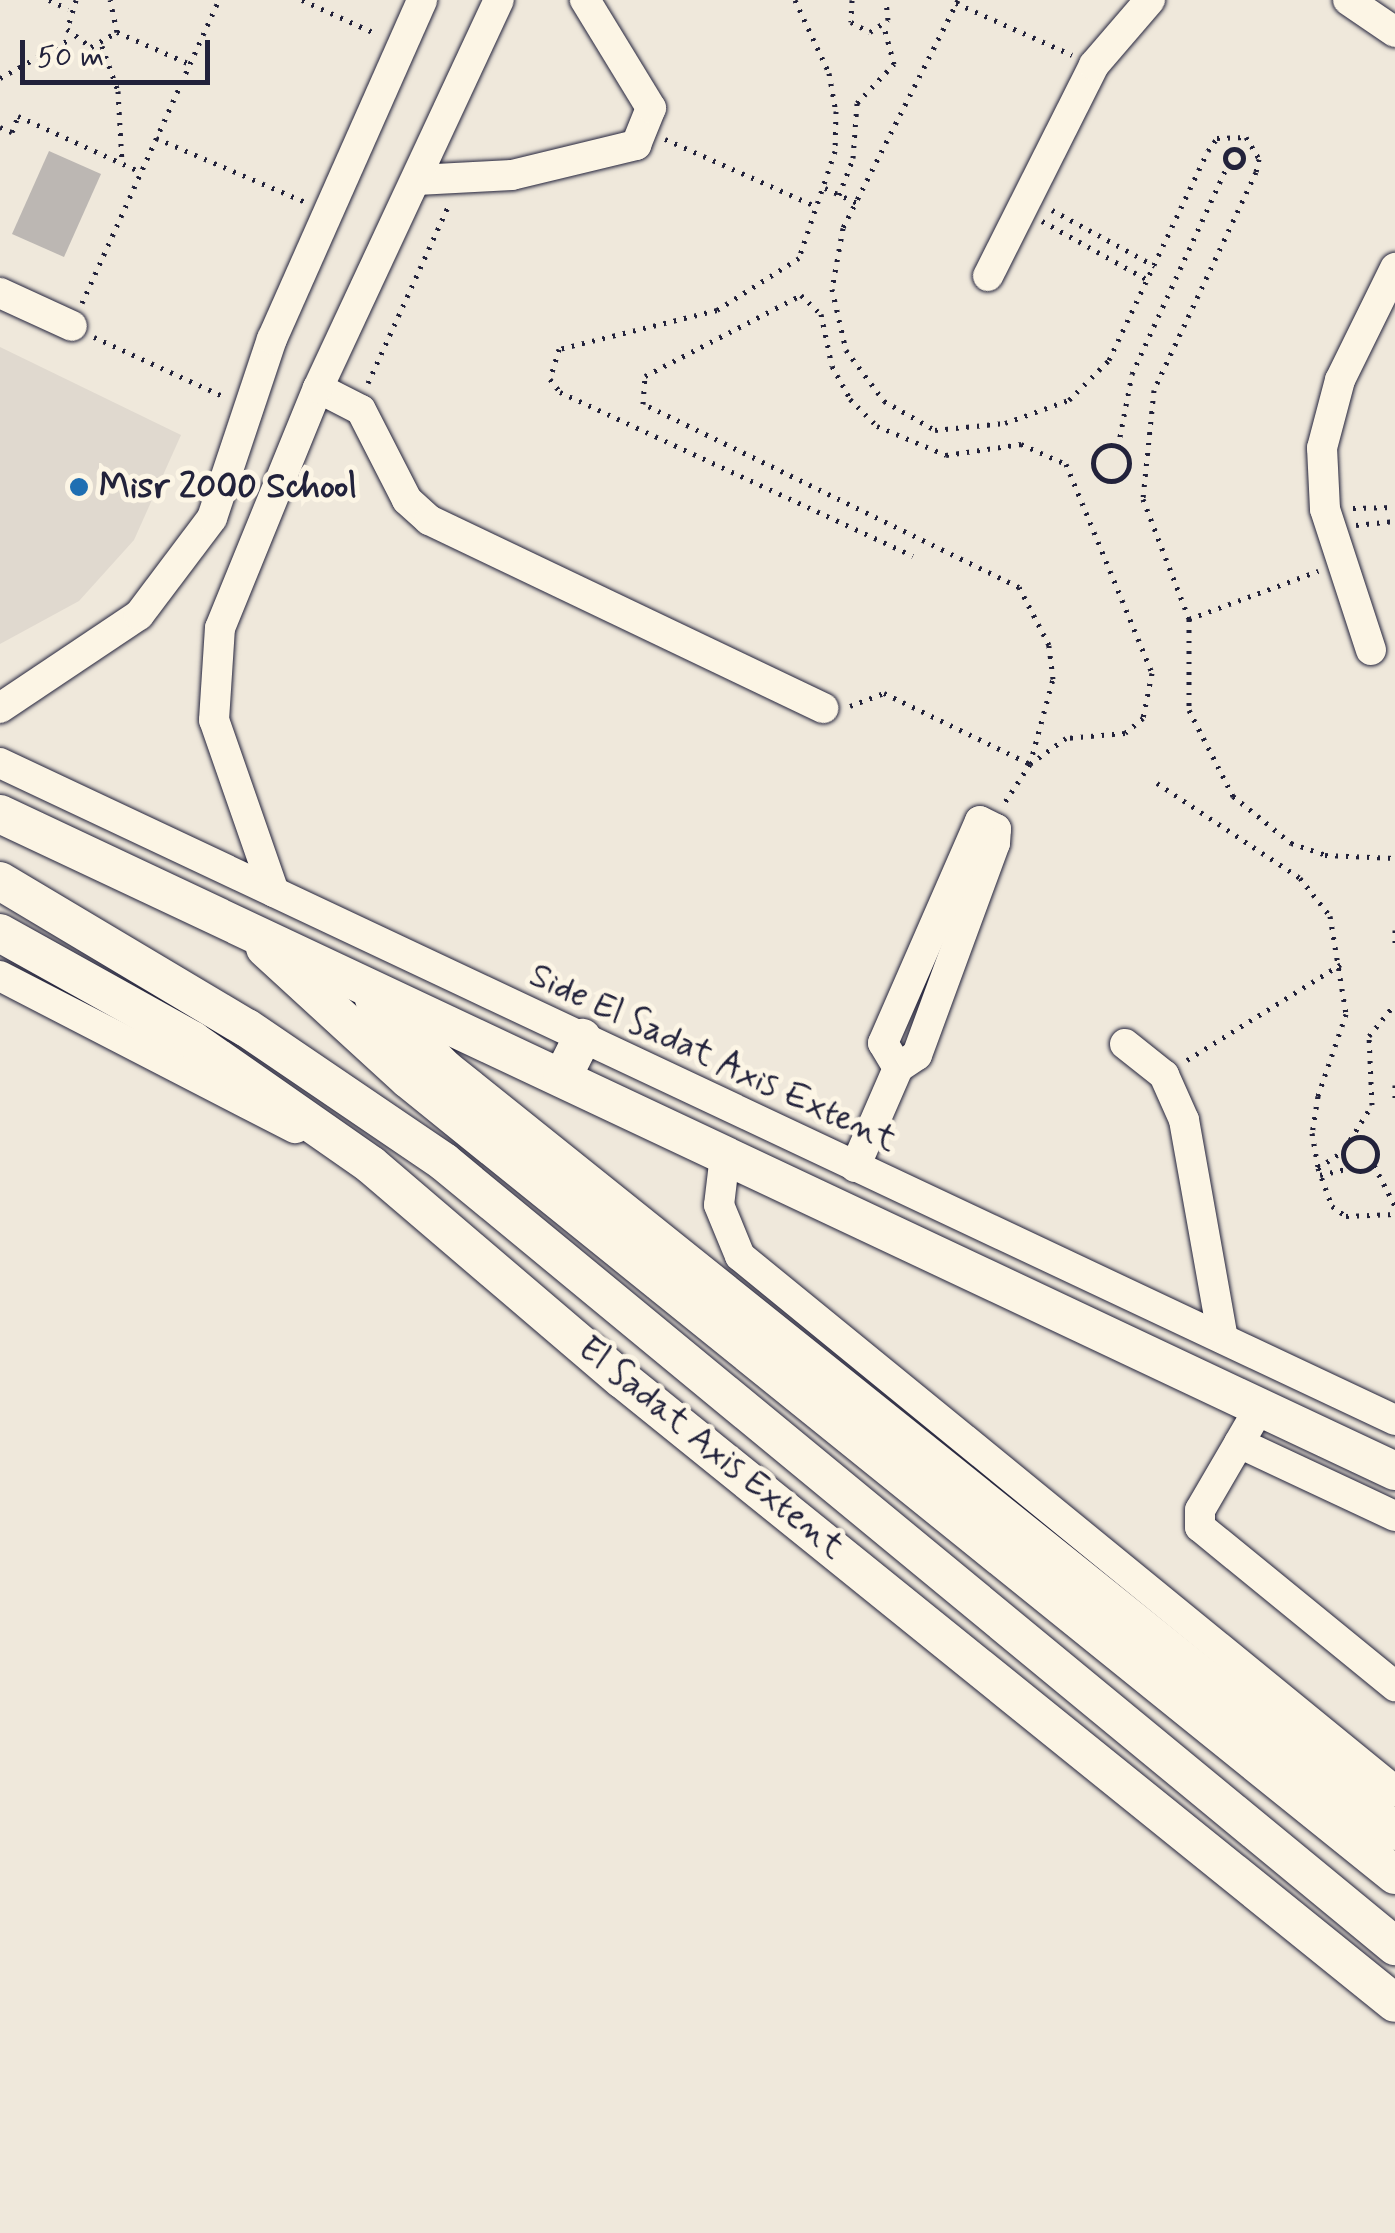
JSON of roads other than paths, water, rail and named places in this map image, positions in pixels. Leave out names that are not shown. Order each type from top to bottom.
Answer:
[{"type":"main road","points":[[0,814],[1395,1471]]},
{"type":"main road","name":"El Sadat Axis Extent","points":[[0,881],[247,1028],[444,1162],[1395,1946]]},
{"type":"main road","points":[[247,930],[320,1005],[817,1413],[1395,1875]]},
{"type":"main road","name":"El Sadat Axis Extent","points":[[0,933],[192,1040],[371,1165],[622,1379],[1395,2003]]},
{"type":"main road","points":[[361,984],[446,1069],[1395,1831]]},
{"type":"main road","points":[[562,1078],[582,1038]]},
{"type":"street","points":[[0,708],[139,615],[212,518],[238,454],[247,408],[422,0]]},
{"type":"street","points":[[274,892],[214,720],[220,628],[318,388],[500,0]]},
{"type":"street","points":[[417,180],[460,181],[621,152],[648,131],[652,108],[585,0]]},
{"type":"street","points":[[988,276],[1094,66],[1150,0]]},
{"type":"street","points":[[1348,0],[1395,32]]},
{"type":"street","points":[[1371,650],[1329,519],[1327,420],[1395,268]]},
{"type":"street","points":[[0,293],[72,326]]},
{"type":"street","points":[[318,388],[370,420],[407,500],[428,520],[823,708]]},
{"type":"street","points":[[212,518],[254,538]]},
{"type":"street","name":"Side El Sadat Axis Extent","points":[[0,762],[1395,1420]]},
{"type":"street","points":[[855,1168],[898,1068],[883,1043],[972,832],[980,821],[992,824]]},
{"type":"street","points":[[0,976],[371,1165]]},
{"type":"street","points":[[1125,1044],[1164,1075],[1188,1140],[1223,1339]]},
{"type":"street","points":[[726,1155],[718,1205],[740,1256],[1394,1788]]},
{"type":"street","points":[[1260,1407],[1200,1510],[1204,1533],[1395,1686]]},
{"type":"street","points":[[1239,1443],[1395,1516]]},
{"type":"place","name":"Misr 2000 School","points":[[79,487]]}]
